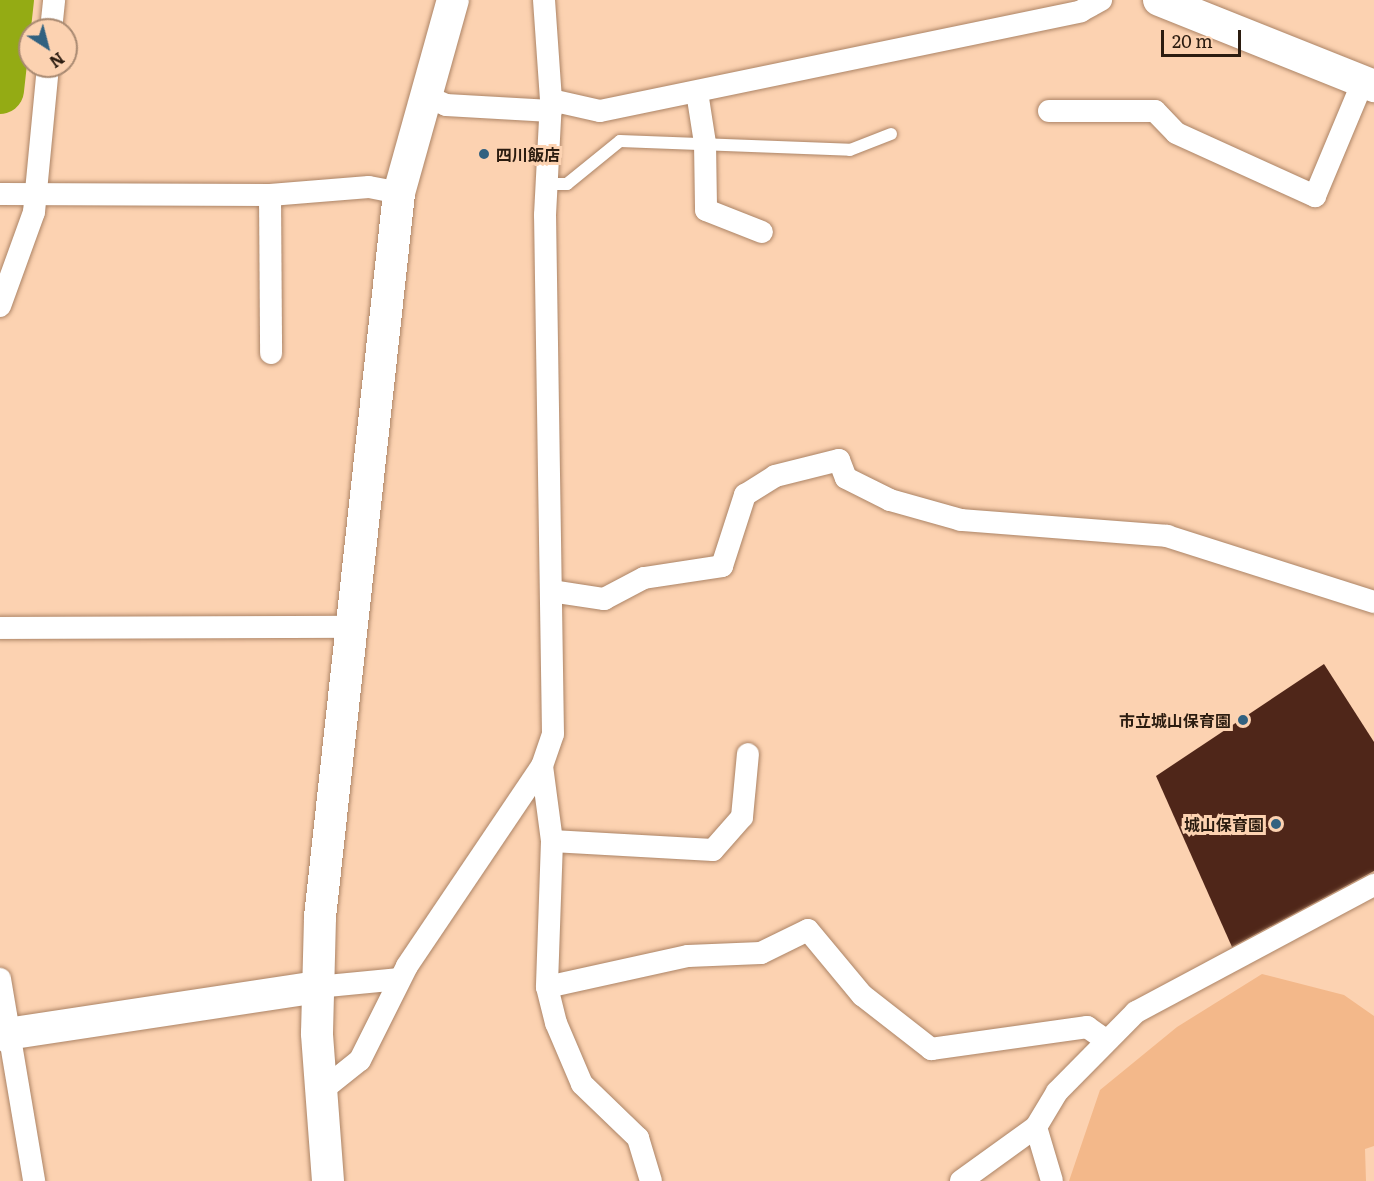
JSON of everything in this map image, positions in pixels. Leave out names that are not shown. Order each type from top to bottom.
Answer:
[{"type":"street","points":[[52,18],[54,0]]},
{"type":"street","points":[[328,1181],[320,1092],[317,987],[351,627],[399,193],[453,0]]},
{"type":"street","points":[[320,1092],[360,1060],[400,979],[542,766],[554,734],[546,184],[551,105],[544,0]]},
{"type":"street","points":[[426,96],[446,105],[551,105],[600,111],[1081,11],[1101,0]]},
{"type":"street","points":[[1049,111],[1155,111],[1176,132],[1315,196],[1369,83],[1159,0]]},
{"type":"street","points":[[0,306],[32,193],[46,78]]},
{"type":"street","points":[[697,92],[705,143],[706,210],[762,232]]},
{"type":"street","points":[[0,194],[270,195],[369,187],[399,193]]},
{"type":"street","points":[[270,195],[271,353]]},
{"type":"street","points":[[551,591],[604,599],[644,578],[722,566],[745,495],[776,476],[840,460],[846,478],[890,500],[961,520],[1167,536],[1374,602]]},
{"type":"street","points":[[0,628],[351,627]]},
{"type":"street","points":[[552,841],[691,853],[713,850],[742,818],[748,754]]},
{"type":"street","points":[[542,766],[552,841],[548,987],[582,1084],[638,1138],[651,1181]]},
{"type":"street","points":[[961,1181],[1036,1127],[1056,1092],[1136,1012],[1374,885]]},
{"type":"street","points":[[548,987],[688,956],[762,953],[808,930],[862,995],[931,1049],[1087,1027],[1107,1041]]},
{"type":"street","points":[[0,979],[5,1035],[34,1181]]},
{"type":"street","points":[[5,1035],[317,987],[400,979]]},
{"type":"street","points":[[1036,1127],[1052,1181]]},
{"type":"lane","points":[[546,184],[567,184],[621,141],[850,150],[891,134]]},
{"type":"shaded area","points":[[1262,974],[1344,995],[1374,1016],[1374,1146],[1365,1149],[1366,1181],[1069,1181],[1100,1090],[1177,1027]]},
{"type":"building","name":"城山保育園","points":[[1324,664],[1374,742],[1374,871],[1232,947],[1156,776]]},
{"type":"waterway","points":[[0,90],[10,0]]},
{"type":"place","name":"四川飯店","points":[[484,154]]},
{"type":"place","name":"市立城山保育園","points":[[1243,720]]},
{"type":"place","name":"城山保育園","points":[[1276,824]]}]
